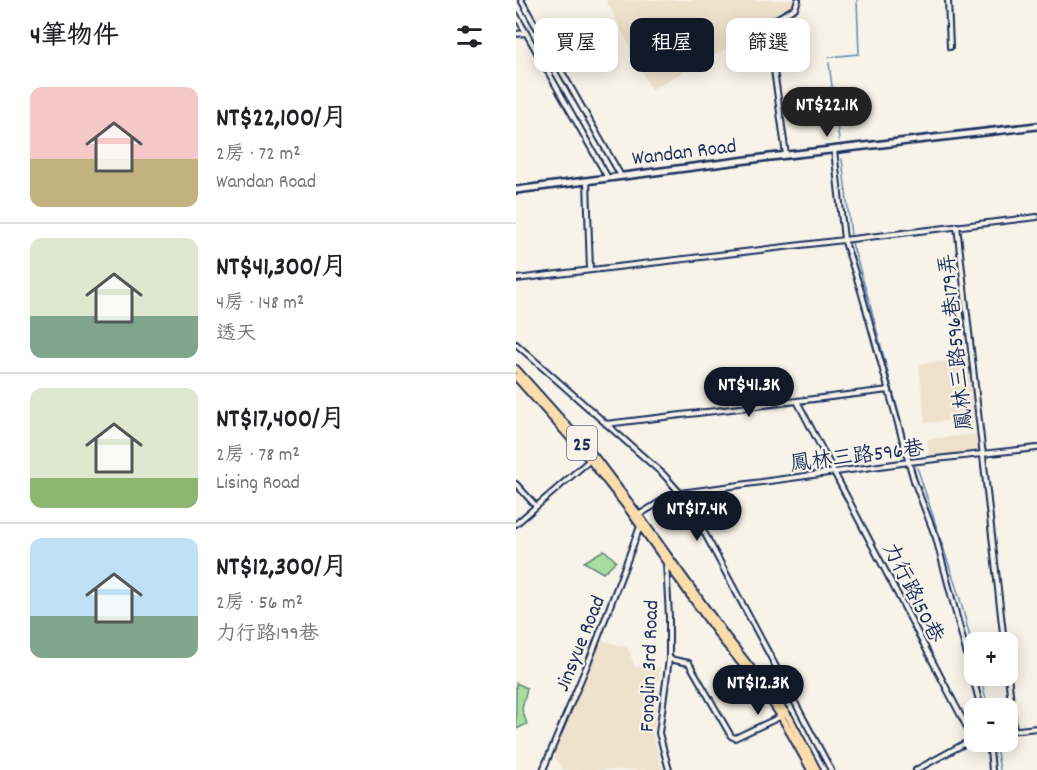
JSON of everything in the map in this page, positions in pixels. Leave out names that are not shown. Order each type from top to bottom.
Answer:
[{"type":"main road","name":"25","points":[[516,369],[592,458],[637,516],[668,561],[784,715],[817,770]]},
{"type":"main road","name":"25","points":[[516,377],[592,458]]},
{"type":"main road","name":"25","points":[[784,715],[811,770]]},
{"type":"street","points":[[521,0],[621,176]]},
{"type":"street","points":[[786,155],[773,63],[773,27],[776,20],[795,8],[798,0]]},
{"type":"street","points":[[948,0],[950,47]]},
{"type":"street","points":[[516,15],[608,178]]},
{"type":"street","points":[[516,34],[526,33]]},
{"type":"street","name":"Wandan Road","points":[[516,190],[834,149],[1037,126]]},
{"type":"street","points":[[834,149],[844,239],[909,462],[936,538],[978,698]]},
{"type":"street","points":[[587,180],[590,270]]},
{"type":"street","points":[[516,279],[1037,217]]},
{"type":"street","name":"鳳林三路596巷179弄","points":[[957,226],[1003,632]]},
{"type":"street","points":[[516,344],[664,475],[688,502],[831,770]]},
{"type":"street","points":[[606,424],[889,390]]},
{"type":"street","name":"力行路150巷","points":[[797,401],[964,719]]},
{"type":"street","name":"鳳林三路596巷","points":[[637,516],[673,494],[909,462],[1037,448]]},
{"type":"street","points":[[516,524],[592,458]]},
{"type":"street","points":[[516,484],[536,506]]},
{"type":"street","name":"Jinsyue Road","points":[[543,770],[642,523]]},
{"type":"street","name":"Fonglin 3rd Road","points":[[668,561],[669,659],[659,733],[669,770]]},
{"type":"street","points":[[669,659],[689,663],[731,736],[735,738],[784,715]]},
{"type":"street","points":[[1018,730],[1037,728]]},
{"type":"street","name":"力行路150巷","points":[[916,770],[964,744]]},
{"type":"street","points":[[990,752],[992,770]]},
{"type":"shaded area","points":[[606,0],[802,0],[802,8],[783,18],[726,18],[726,49],[714,55],[714,18],[630,18],[630,47],[618,24],[618,18],[615,18]]},
{"type":"shaded area","points":[[642,72],[683,72],[651,89]]},
{"type":"shaded area","points":[[971,358],[977,417],[925,423],[919,364]]},
{"type":"shaded area","points":[[979,434],[981,453],[929,458],[927,439]]},
{"type":"shaded area","points":[[599,639],[628,648],[635,667],[660,667],[653,735],[663,770],[563,770],[554,756]]},
{"type":"green space","points":[[604,550],[616,561],[603,573],[584,562]]},
{"type":"green space","points":[[516,683],[527,688],[522,709],[527,724],[516,729]]},
{"type":"waterway","points":[[829,57],[859,54],[857,0]]},
{"type":"waterway","points":[[829,63],[839,140]]},
{"type":"waterway","points":[[842,159],[851,235]]},
{"type":"waterway","points":[[852,243],[910,456]]},
{"type":"waterway","points":[[917,467],[969,632]]},
{"type":"waterway","points":[[983,686],[986,698]]},
{"type":"waterway","points":[[997,752],[1000,770]]}]
